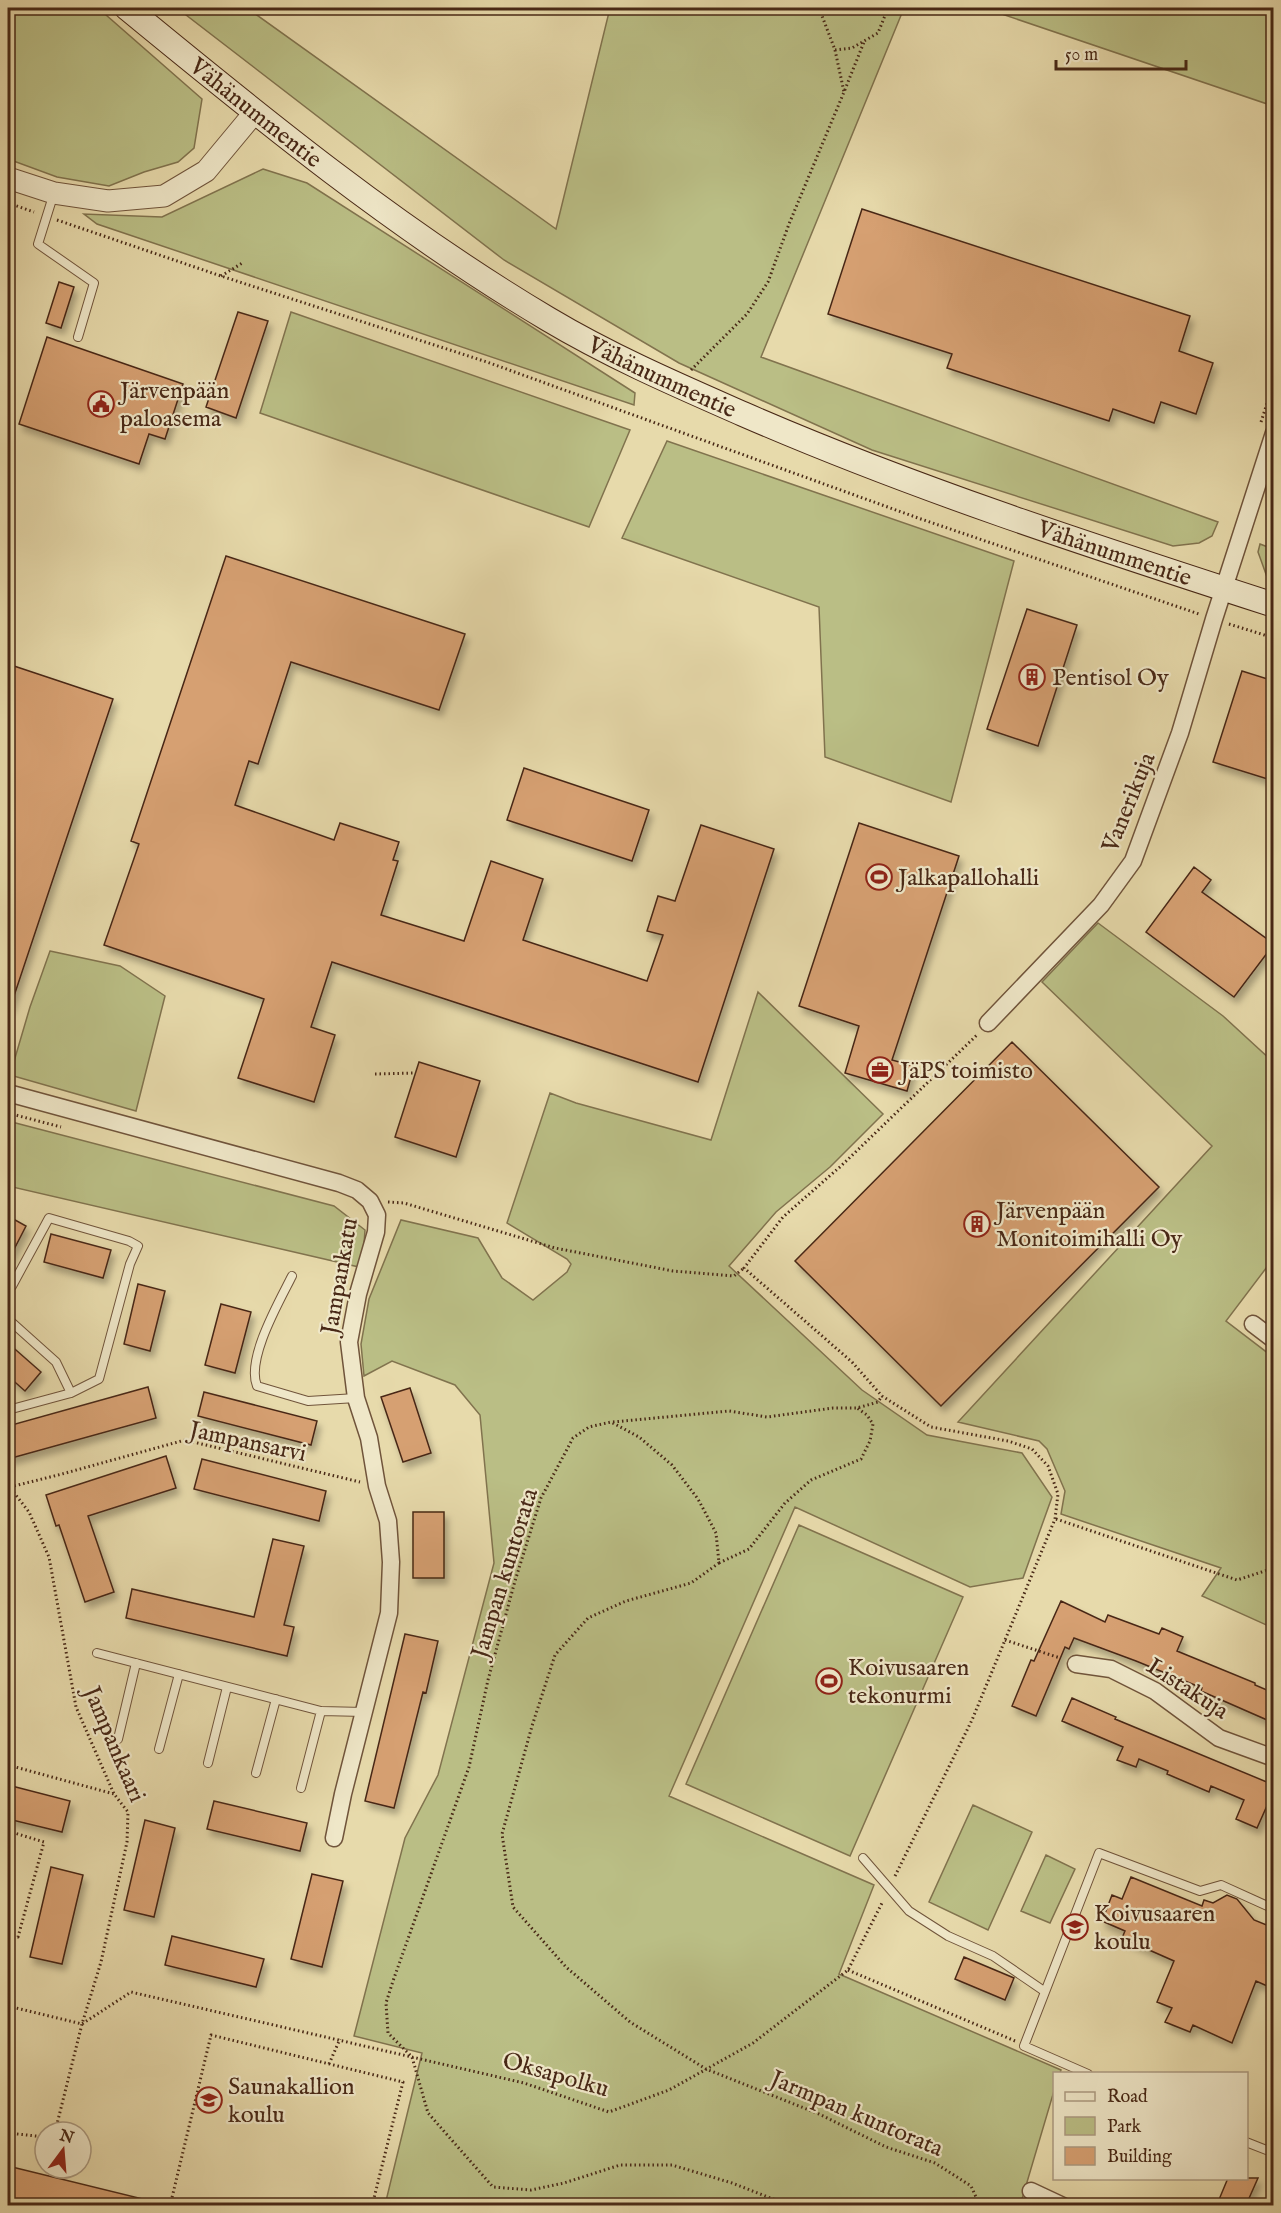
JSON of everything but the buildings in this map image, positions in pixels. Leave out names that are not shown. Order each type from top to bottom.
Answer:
[{"type":"main road","name":"Vähänummentie","points":[[127,8],[255,112],[415,234],[550,320],[676,385],[800,439],[947,495],[1274,605]]},
{"type":"street","points":[[8,177],[54,193],[108,201],[164,196],[206,171],[255,112]]},
{"type":"street","name":"Vanerikuja","points":[[988,1023],[1101,905],[1133,861],[1180,733],[1274,433]]},
{"type":"street","name":"Jampankatu","points":[[8,1093],[339,1183],[357,1190],[370,1201],[377,1215],[376,1232],[358,1294],[349,1342],[356,1398],[369,1438],[377,1486],[388,1521],[391,1562],[389,1613],[334,1838]]},
{"type":"street","points":[[1253,1324],[1274,1340]]},
{"type":"street","name":"Listakuja","points":[[1076,1664],[1110,1669],[1155,1691],[1219,1738],[1274,1758]]},
{"type":"street","points":[[1031,2191],[1063,2205]]},
{"type":"lane","points":[[54,193],[38,244],[94,283],[78,337]]},
{"type":"lane","points":[[8,1288],[12,1286],[50,1218],[129,1241],[138,1246],[130,1264],[99,1379],[71,1393],[8,1410]]},
{"type":"lane","points":[[292,1276],[263,1337],[254,1378],[257,1386],[308,1401],[356,1398]]},
{"type":"lane","points":[[8,1319],[56,1362],[71,1393]]},
{"type":"lane","points":[[97,1653],[321,1711],[364,1712]]},
{"type":"lane","points":[[118,1739],[136,1663]]},
{"type":"lane","points":[[159,1749],[179,1674]]},
{"type":"lane","points":[[208,1763],[227,1687]]},
{"type":"lane","points":[[256,1773],[276,1700]]},
{"type":"lane","points":[[301,1788],[321,1711]]},
{"type":"lane","points":[[1086,2072],[1024,2046],[1044,1990],[1100,1853],[1200,1891],[1221,1885],[1274,1909]]},
{"type":"lane","points":[[863,1858],[909,1911],[948,1935],[993,1956],[1044,1990]]},
{"type":"lane","points":[[1248,2143],[1274,2153]]},
{"type":"path","points":[[819,8],[835,50],[844,92]]},
{"type":"path","points":[[835,50],[852,48],[878,33],[888,8]]},
{"type":"path","points":[[676,385],[747,314],[768,282],[789,224],[864,41]]},
{"type":"path","points":[[8,202],[221,276],[487,362],[918,518],[1274,638]]},
{"type":"path","points":[[221,276],[244,262]]},
{"type":"path","points":[[1271,500],[1269,516],[1274,546]]},
{"type":"path","points":[[370,1201],[404,1203],[555,1248],[674,1271],[734,1276],[744,1268],[783,1217],[841,1166],[988,1023]]},
{"type":"path","points":[[375,1074],[415,1073]]},
{"type":"path","points":[[744,1268],[852,1362],[882,1396],[931,1427],[1008,1441],[1032,1449],[1048,1466],[1058,1494],[1055,1519],[972,1720],[848,1970],[1024,2046]]},
{"type":"path","points":[[857,1408],[878,1402],[882,1396]]},
{"type":"path","name":"Jampan kuntorata","points":[[412,2057],[388,2032],[387,2003],[469,1767],[488,1680],[541,1498],[573,1438],[589,1427],[611,1422],[729,1411],[767,1417],[833,1408],[857,1408]]},
{"type":"path","points":[[706,2069],[630,2022],[566,1967],[513,1907],[502,1834],[532,1726],[555,1655],[588,1618],[627,1601],[691,1584],[719,1563],[749,1549],[785,1503],[811,1480],[861,1459],[870,1441],[873,1424],[867,1415],[857,1408]]},
{"type":"path","points":[[611,1422],[639,1437],[672,1465],[692,1490],[716,1533],[719,1563]]},
{"type":"path","name":"Jampansarvi","points":[[9,1486],[185,1440],[302,1470],[377,1486]]},
{"type":"path","name":"Jampankaari","points":[[9,1486],[29,1512],[49,1557],[76,1707],[114,1794],[128,1812],[127,1842],[100,1962],[58,2120]]},
{"type":"path","points":[[1055,1519],[1237,1580],[1274,1568]]},
{"type":"path","points":[[1005,1640],[1076,1664]]},
{"type":"path","points":[[8,1765],[114,1794]]},
{"type":"path","points":[[8,1831],[44,1842],[18,1937],[8,1934]]},
{"type":"path","name":"Oksapolku","points":[[82,2024],[132,1992],[524,2083],[609,2112],[669,2090],[753,2043],[848,1970]]},
{"type":"path","points":[[8,2006],[82,2024]]},
{"type":"path","points":[[170,2205],[211,2035],[403,2082],[372,2205]]},
{"type":"path","points":[[329,2064],[340,2040]]},
{"type":"path","points":[[412,2057],[428,2113],[493,2187],[531,2190],[620,2165],[672,2165],[732,2183],[791,2205]]},
{"type":"path","name":"Jarmpan kuntorata","points":[[706,2069],[819,2114],[886,2147],[935,2163],[971,2186],[980,2205]]},
{"type":"path","points":[[8,2133],[33,2136]]},
{"type":"green space","points":[[8,8],[98,8],[202,99],[194,148],[178,162],[109,186],[57,177],[8,159]]},
{"type":"green space","points":[[177,8],[247,8],[556,229],[610,8],[904,8],[761,357],[1218,522],[1212,536],[1199,543],[1173,546],[872,450],[679,363],[504,260]]},
{"type":"green space","points":[[984,8],[1273,8],[1273,106]]},
{"type":"green space","points":[[263,169],[307,183],[635,393],[634,405],[97,224],[84,214],[162,217]]},
{"type":"green space","points":[[291,312],[630,430],[589,527],[260,413]]},
{"type":"green space","points":[[667,441],[1014,561],[951,802],[825,757],[819,607],[622,538]]},
{"type":"green space","points":[[1260,544],[1273,549],[1273,579],[1267,577],[1258,552]]},
{"type":"green space","points":[[1098,923],[1223,1016],[1273,1062],[1273,1259],[1226,1321],[1273,1357],[1273,1628],[1202,1596],[1221,1568],[1061,1514],[1065,1491],[1047,1449],[1039,1441],[958,1422],[1212,1146],[1042,982]]},
{"type":"green space","points":[[50,951],[120,966],[165,996],[136,1111],[10,1075],[30,1007]]},
{"type":"green space","points":[[758,992],[883,1114],[830,1167],[776,1212],[729,1266],[862,1390],[927,1435],[1022,1453],[1052,1497],[1023,1578],[970,1587],[795,1507],[669,1796],[874,1885],[839,1974],[1061,2070],[1053,2072],[1053,2094],[1022,2199],[1023,2205],[385,2205],[422,2053],[354,2036],[405,1838],[438,1775],[494,1563],[480,1415],[455,1385],[392,1361],[364,1376],[361,1344],[369,1299],[401,1220],[478,1238],[502,1278],[533,1300],[567,1272],[571,1264],[567,1259],[507,1223],[550,1093],[576,1103],[711,1140]]},
{"type":"green space","points":[[8,1121],[334,1206],[365,1230],[359,1267],[8,1186]]},
{"type":"green space","name":"Koivusaaren tekonurmi","points":[[799,1525],[963,1597],[850,1856],[686,1784]]},
{"type":"green space","points":[[973,1805],[1032,1832],[988,1930],[929,1902]]},
{"type":"green space","points":[[1046,1855],[1075,1869],[1050,1923],[1021,1911]]},
{"type":"place","name":"Järvenpään paloasema","points":[[101,404]]},
{"type":"place","name":"Pentisol Oy","points":[[1032,677]]},
{"type":"place","name":"Jalkapallohalli","points":[[879,877]]},
{"type":"place","name":"JäPS toimisto","points":[[880,1070]]},
{"type":"place","name":"Järvenpään Monitoimihalli Oy","points":[[977,1224]]},
{"type":"place","name":"Koivusaaren tekonurmi","points":[[829,1681]]},
{"type":"place","name":"Koivusaaren koulu","points":[[1075,1927]]},
{"type":"place","name":"Saunakallion koulu","points":[[209,2100]]}]
